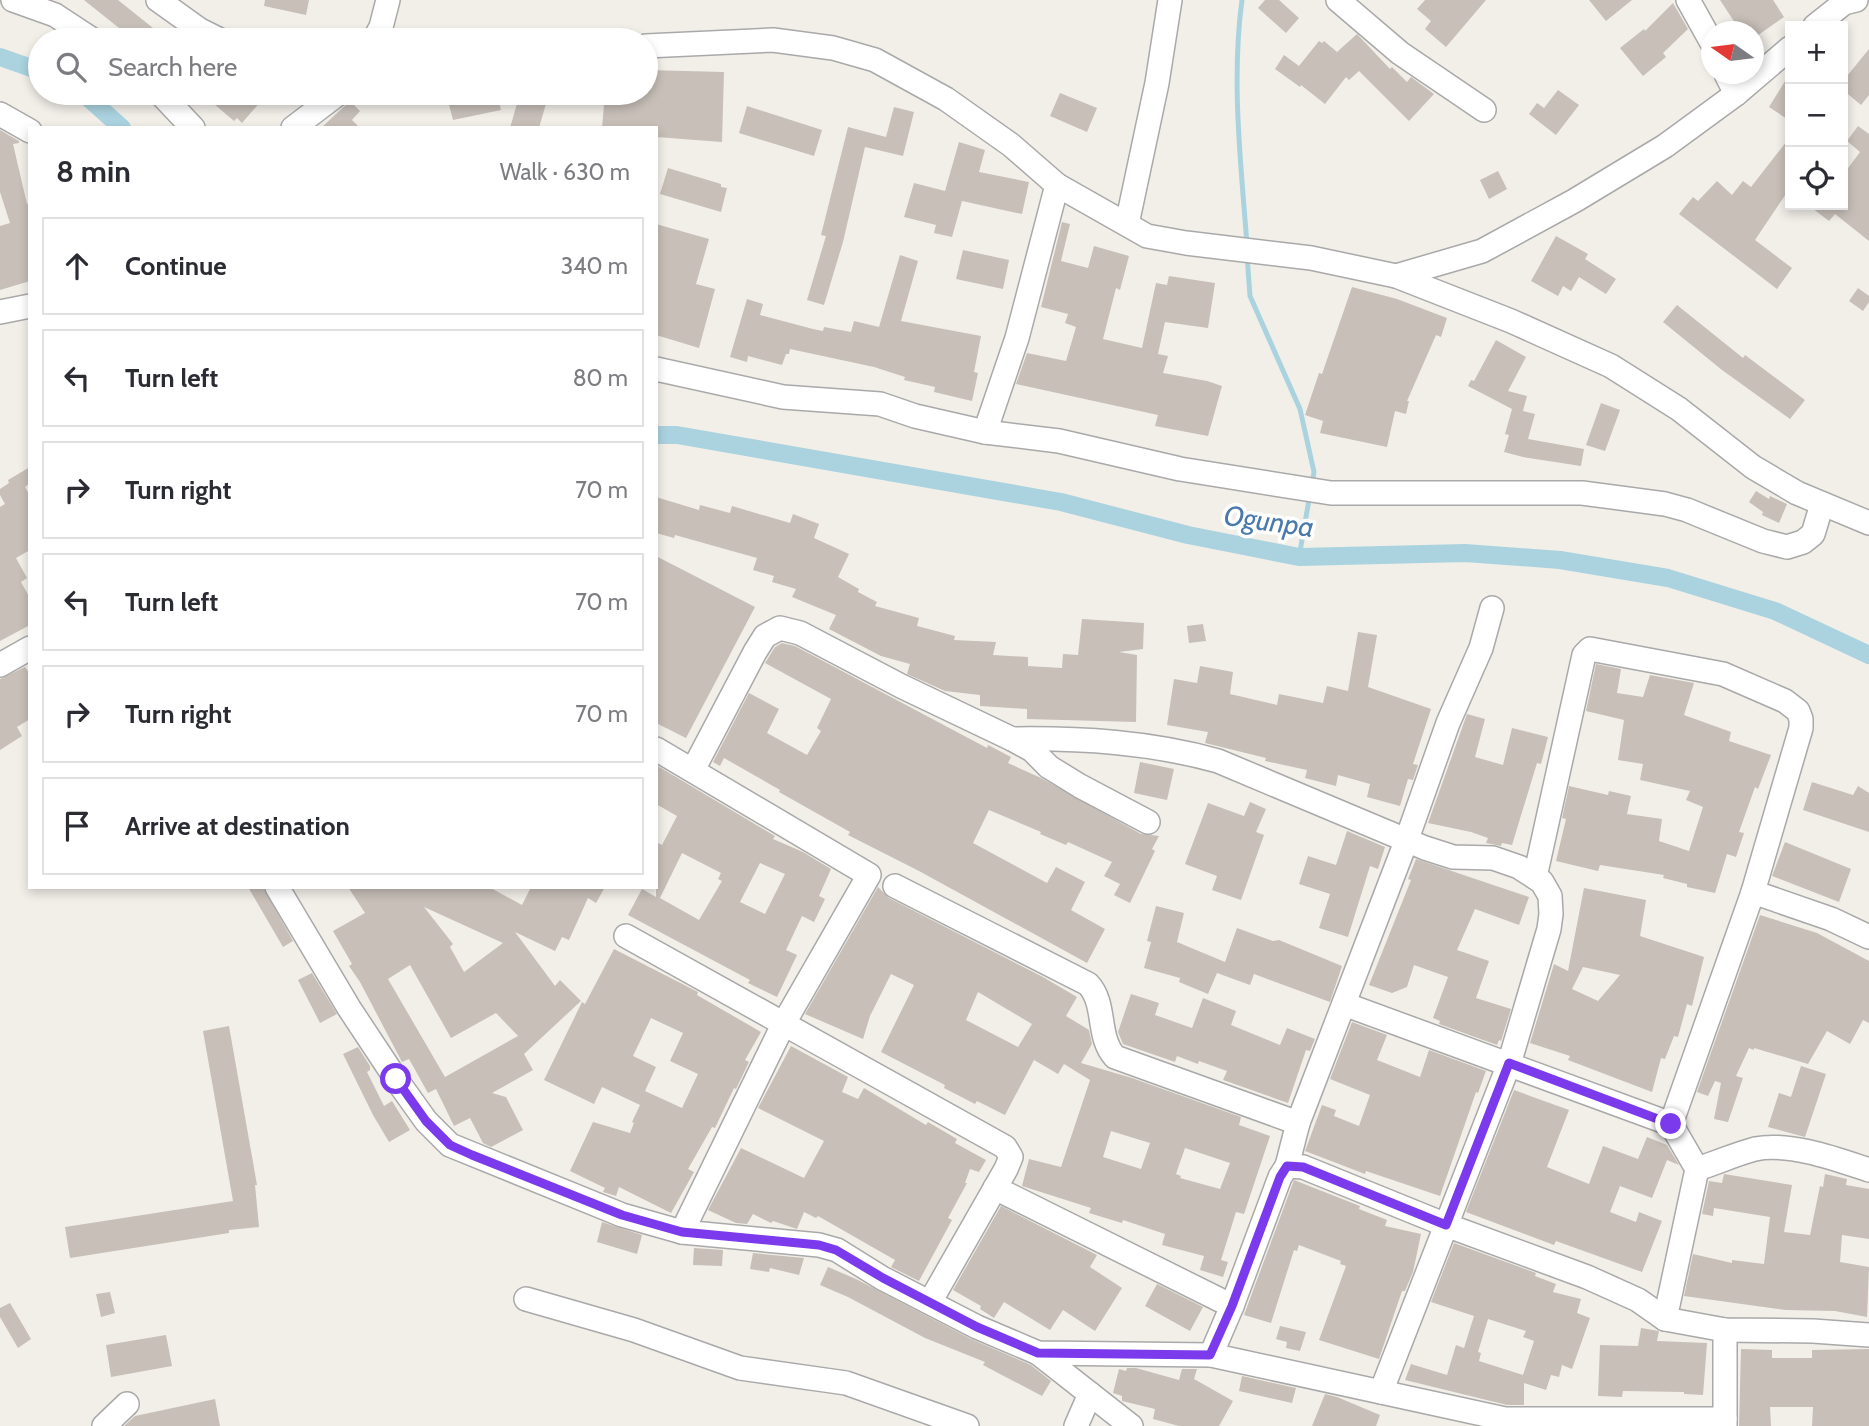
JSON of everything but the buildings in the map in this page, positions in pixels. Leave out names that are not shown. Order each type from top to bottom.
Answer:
[{"type":"street","points":[[13,0],[55,15],[75,28]]},
{"type":"street","points":[[158,0],[197,28]]},
{"type":"street","points":[[380,28],[388,0]]},
{"type":"street","points":[[1127,224],[1157,83],[1170,0]]},
{"type":"street","points":[[1338,0],[1400,53],[1484,110]]},
{"type":"street","points":[[1688,0],[1701,23]]},
{"type":"street","points":[[1822,21],[1844,4],[1857,0],[1869,1]]},
{"type":"street","points":[[658,45],[773,40],[833,48],[876,60],[946,99],[1011,145],[1057,185],[1147,236],[1311,258],[1396,276],[1511,321],[1611,366],[1679,409],[1753,467],[1797,494],[1869,523]]},
{"type":"street","points":[[1396,276],[1482,251],[1574,201],[1665,146],[1736,94],[1785,52]]},
{"type":"street","points":[[1731,84],[1736,94]]},
{"type":"street","points":[[172,105],[192,126]]},
{"type":"street","points":[[295,126],[319,105]]},
{"type":"street","points":[[0,114],[28,130]]},
{"type":"street","points":[[985,432],[1017,338],[1057,185]]},
{"type":"street","points":[[0,312],[28,306]]},
{"type":"street","points":[[658,369],[783,397],[880,404],[915,416],[985,432],[1059,441],[1180,469],[1331,492],[1582,493],[1665,504],[1687,510],[1762,541],[1787,547],[1803,542],[1813,534],[1822,504]]},
{"type":"street","points":[[1210,1355],[1232,1306],[1280,1177],[1287,1166],[1298,1123],[1407,839],[1448,723],[1481,648],[1492,608]]},
{"type":"street","points":[[693,770],[755,652],[765,636],[779,628],[800,634],[901,686],[1012,738],[1032,750],[1060,774],[1148,822]]},
{"type":"street","points":[[0,665],[28,649]]},
{"type":"street","points":[[1535,877],[1584,655],[1590,649],[1723,674],[1785,701],[1798,710],[1801,719],[1798,739],[1753,892],[1671,1124]]},
{"type":"street","points":[[1012,738],[1074,738],[1184,751],[1217,761],[1425,848],[1453,857],[1493,858],[1519,867],[1542,882],[1550,896],[1549,929],[1509,1063],[1381,1392]]},
{"type":"street","points":[[658,750],[869,875],[785,1023],[682,1232]]},
{"type":"street","points":[[895,886],[1088,984],[1096,993],[1103,1033],[1109,1050],[1115,1057],[1298,1123]]},
{"type":"street","points":[[278,889],[349,1008],[396,1079],[426,1121],[450,1145],[622,1215],[682,1232],[819,1245],[836,1250],[977,1327],[1038,1353],[1131,1426]]},
{"type":"street","points":[[1753,892],[1831,919],[1869,937]]},
{"type":"street","points":[[626,936],[1005,1147],[1011,1157],[930,1302]]},
{"type":"street","points":[[1343,1004],[1671,1124],[1697,1169],[1665,1319]]},
{"type":"street","points":[[1697,1169],[1755,1150],[1777,1147],[1829,1157],[1869,1170]]},
{"type":"street","points":[[1287,1166],[1303,1167],[1446,1225],[1587,1277],[1638,1300],[1665,1319],[1725,1330],[1869,1335]]},
{"type":"street","points":[[995,1188],[1232,1306]]},
{"type":"street","points":[[526,1299],[634,1331],[740,1368],[846,1383],[964,1425]]},
{"type":"street","points":[[1038,1353],[1210,1355],[1505,1419],[1551,1422],[1725,1423],[1725,1330]]},
{"type":"street","points":[[1076,1426],[1090,1394]]},
{"type":"street","points":[[104,1426],[127,1404]]},
{"type":"waterway","points":[[1242,0],[1237,92],[1247,245]]},
{"type":"waterway","name":"Ogunpa","points":[[0,57],[28,67]]},
{"type":"waterway","name":"Ogunpa","points":[[96,105],[120,126]]},
{"type":"waterway","points":[[1247,255],[1250,296],[1300,409],[1314,472],[1312,484]]},
{"type":"waterway","name":"Ogunpa","points":[[658,435],[677,435],[1061,502],[1188,535],[1299,557],[1465,553],[1560,560],[1668,578],[1775,611],[1869,655]]},
{"type":"waterway","points":[[1299,557],[1310,494]]},
{"type":"route","points":[[396,1079],[426,1121],[450,1145],[472,1155],[622,1215],[682,1232],[819,1245],[836,1250],[977,1327],[1038,1353],[1210,1355],[1232,1306],[1280,1177],[1287,1166],[1303,1167],[1446,1225],[1509,1063],[1671,1124]]}]
